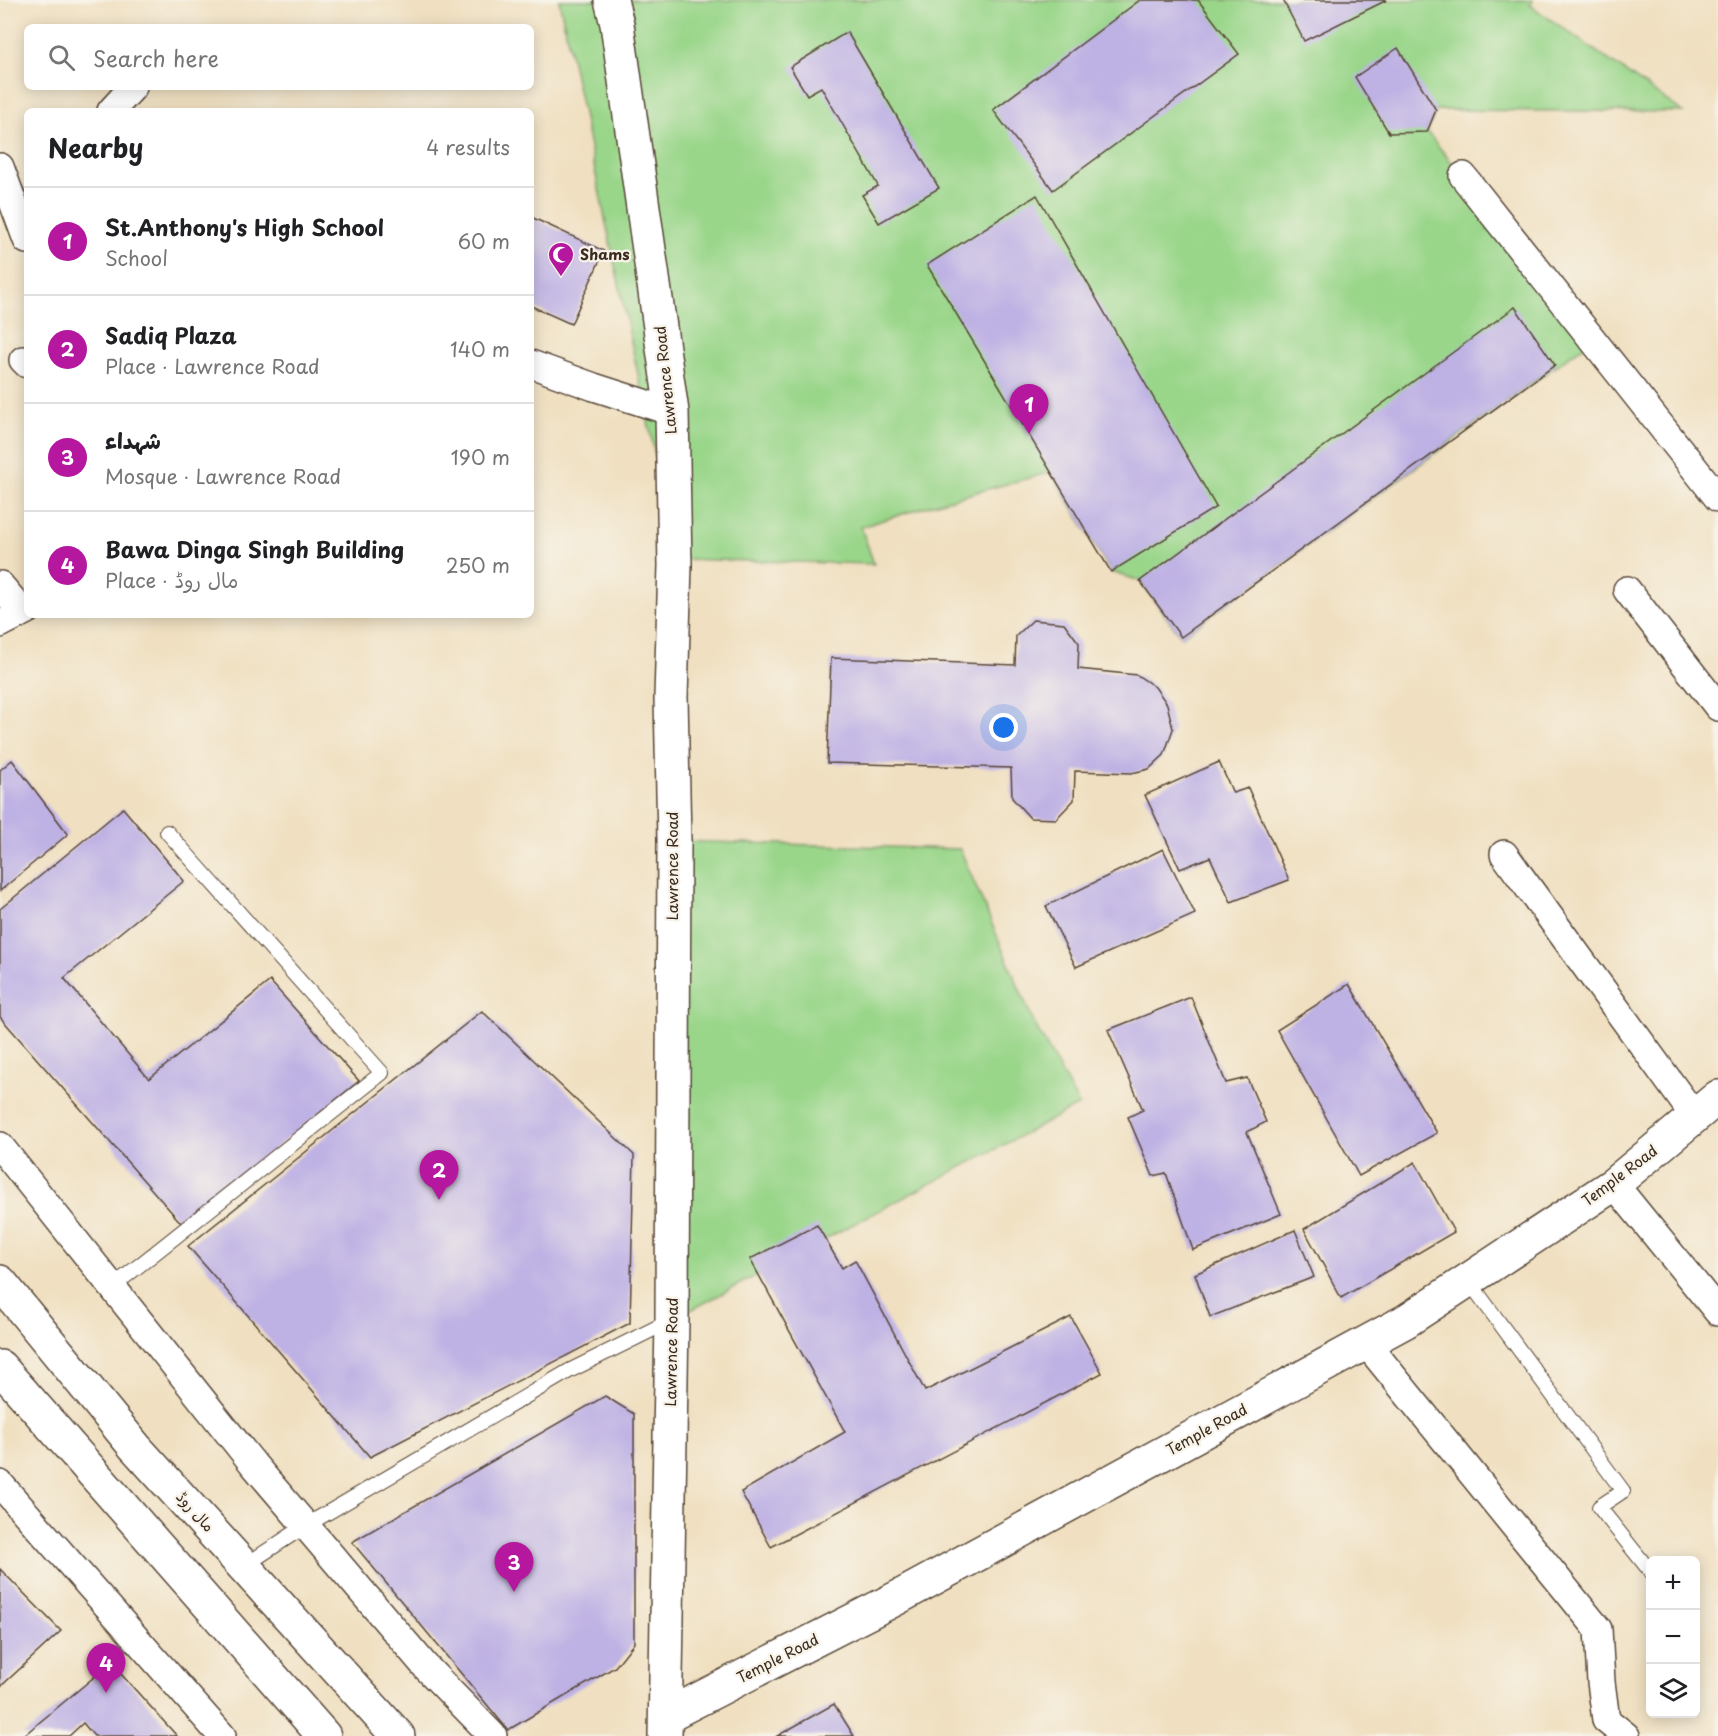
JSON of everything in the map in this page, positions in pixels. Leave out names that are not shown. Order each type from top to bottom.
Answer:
[{"type":"main road","name":"Lawrence Road","points":[[611,0],[617,24],[672,412],[675,565],[671,697],[674,841],[672,1320],[666,1726]]},
{"type":"main road","name":"Temple Road","points":[[666,1726],[1406,1321],[1614,1184],[1707,1107]]},
{"type":"main road","name":"مال روڈ","points":[[0,1282],[135,1447],[398,1736]]},
{"type":"main road","points":[[0,1367],[324,1736]]},
{"type":"street","points":[[114,108],[130,90]]},
{"type":"street","points":[[0,167],[24,220]]},
{"type":"street","points":[[1463,176],[1718,498]]},
{"type":"street","points":[[534,365],[672,412]]},
{"type":"street","points":[[0,585],[16,615]]},
{"type":"street","points":[[1627,590],[1718,707]]},
{"type":"street","points":[[1504,854],[1707,1107]]},
{"type":"street","points":[[0,1146],[254,1465],[426,1667],[493,1736]]},
{"type":"street","points":[[1614,1184],[1718,1312]]},
{"type":"street","points":[[1366,1342],[1598,1629],[1601,1682],[1609,1731]]},
{"type":"street","points":[[0,1484],[222,1736]]},
{"type":"lane","points":[[112,1287],[382,1073],[167,831]]},
{"type":"lane","points":[[1468,1280],[1623,1491],[1599,1507],[1646,1565]]},
{"type":"lane","points":[[244,1566],[305,1526],[569,1371],[672,1320]]},
{"type":"green space","points":[[559,0],[1533,0],[1530,5],[1683,112],[1436,110],[1427,132],[1593,339],[1181,637],[1140,581],[1111,572],[1051,472],[947,500],[861,527],[874,564],[677,559]]},
{"type":"green space","points":[[674,841],[960,849],[1034,1023],[1079,1105],[672,1320]]},
{"type":"building","points":[[1140,0],[1198,0],[1239,54],[1053,190],[993,110]]},
{"type":"building","points":[[1283,0],[1387,0],[1304,41]]},
{"type":"building","points":[[847,32],[939,188],[879,223],[862,195],[878,186],[821,87],[807,95],[790,67]]},
{"type":"building","points":[[1398,48],[1436,110],[1427,132],[1389,133],[1355,77]]},
{"type":"building","points":[[1037,195],[1216,507],[1111,572],[927,265]]},
{"type":"building","name":"Shams","points":[[534,218],[604,251],[571,324],[534,307]]},
{"type":"building","points":[[1515,307],[1555,365],[1181,637],[1140,581]]},
{"type":"building","points":[[1033,620],[1064,623],[1079,643],[1078,669],[1137,675],[1155,687],[1167,704],[1173,729],[1164,755],[1149,769],[1132,773],[1075,771],[1074,800],[1056,819],[1030,818],[1012,798],[1011,768],[827,763],[831,658],[1015,665],[1016,636]]},
{"type":"building","points":[[12,760],[68,834],[0,891],[0,770]]},
{"type":"building","points":[[1219,762],[1233,793],[1248,788],[1289,880],[1231,902],[1210,857],[1180,869],[1145,795]]},
{"type":"building","points":[[123,808],[184,881],[64,978],[149,1079],[270,981],[359,1081],[182,1224],[0,1017],[0,909]]},
{"type":"building","points":[[1163,849],[1195,914],[1076,967],[1046,906]]},
{"type":"building","points":[[1349,984],[1437,1133],[1359,1176],[1277,1030]]},
{"type":"building","points":[[1191,997],[1226,1083],[1247,1078],[1266,1122],[1247,1132],[1281,1214],[1193,1250],[1166,1173],[1153,1176],[1128,1117],[1143,1110],[1108,1030]]},
{"type":"building","points":[[482,1011],[634,1155],[630,1323],[370,1457],[188,1246]]},
{"type":"building","points":[[1415,1162],[1454,1232],[1341,1298],[1304,1229]]},
{"type":"building","points":[[817,1225],[842,1268],[855,1260],[925,1391],[1071,1317],[1102,1373],[771,1547],[741,1492],[845,1432],[750,1259]]},
{"type":"building","points":[[1295,1230],[1314,1277],[1210,1317],[1195,1274]]},
{"type":"building","points":[[605,1396],[634,1414],[634,1643],[615,1667],[508,1730],[352,1542]]},
{"type":"building","points":[[0,1569],[61,1631],[0,1687]]},
{"type":"building","points":[[111,1663],[177,1736],[94,1736],[83,1723],[69,1736],[23,1736]]},
{"type":"building","points":[[834,1704],[854,1736],[777,1736]]},
{"type":"place","name":"Shams","points":[[561,278]]},
{"type":"place","name":"St.Anthony's High School","points":[[1029,434]]},
{"type":"place","name":"Sadiq Plaza","points":[[439,1200]]},
{"type":"place","name":"شہداء","points":[[514,1592]]},
{"type":"place","name":"Bawa Dinga Singh Building","points":[[106,1693]]}]
